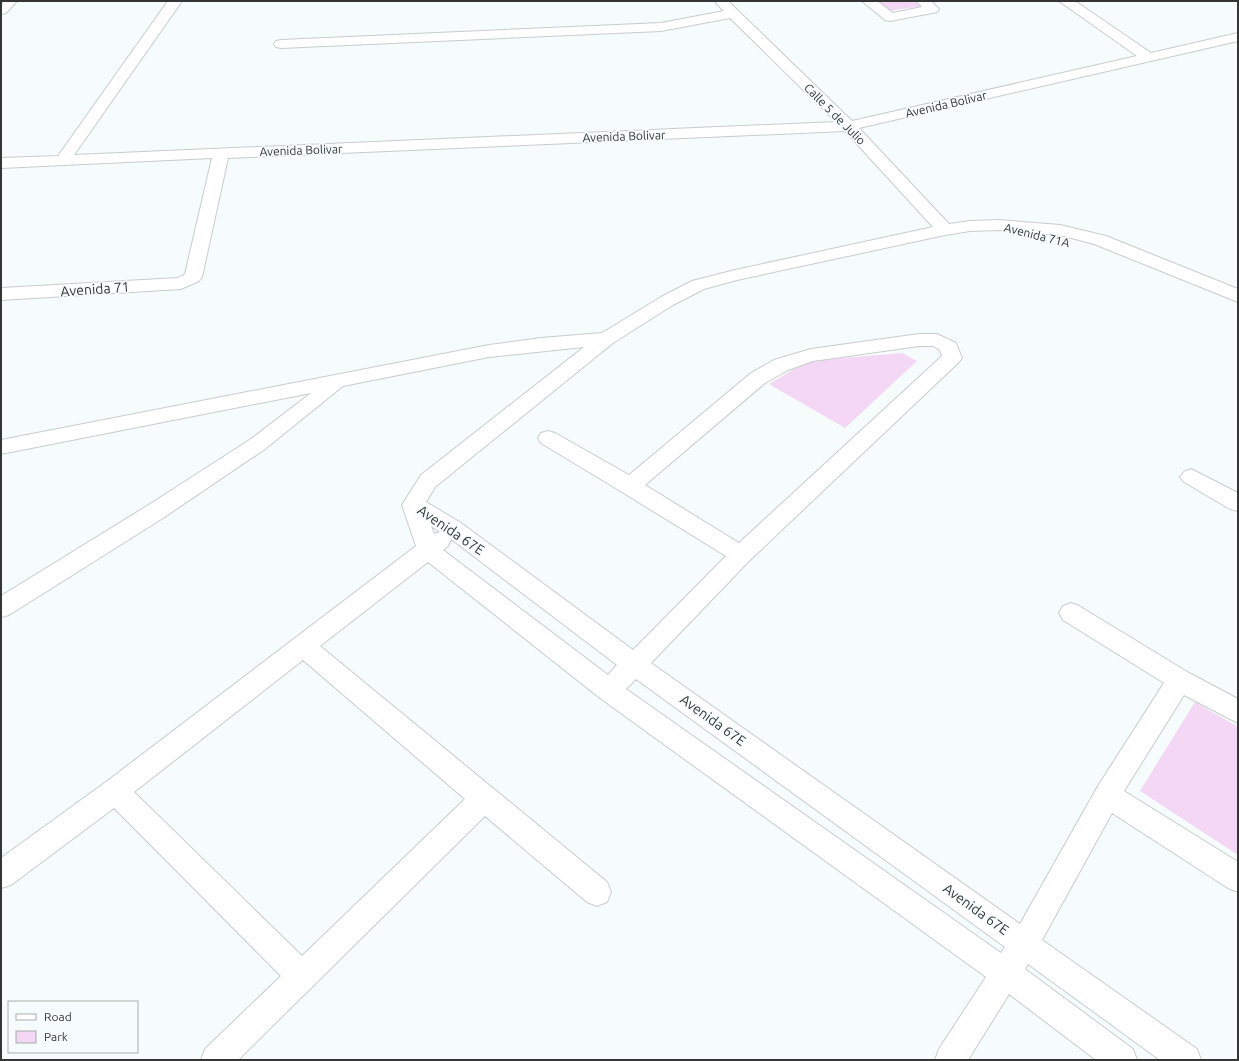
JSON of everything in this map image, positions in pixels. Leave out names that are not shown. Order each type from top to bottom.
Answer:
[{"type":"street","points":[[1,10],[10,1]]},
{"type":"street","points":[[63,160],[175,1]]},
{"type":"street","name":"Calle 5 de Julio","points":[[721,1],[849,126],[945,230]]},
{"type":"street","points":[[869,1],[886,16],[893,18],[932,9],[923,1]]},
{"type":"street","points":[[1066,1],[1149,58]]},
{"type":"street","points":[[281,44],[661,27],[734,13]]},
{"type":"street","name":"Avenida Bolivar","points":[[1,163],[849,126],[1238,37]]},
{"type":"street","name":"Avenida 71","points":[[1,294],[181,283],[188,281],[193,277],[221,153]]},
{"type":"street","points":[[413,505],[428,481],[606,338],[667,301],[698,285],[735,275],[945,230],[970,226],[999,225]]},
{"type":"street","name":"Avenida 71A","points":[[999,225],[1060,230],[1100,240],[1238,296]]},
{"type":"street","name":"Avenida 71A","points":[[999,225],[1090,249],[1238,311]]},
{"type":"street","points":[[1,447],[489,351],[541,344],[606,338]]},
{"type":"street","points":[[609,690],[741,555],[952,358],[949,347],[937,340],[919,340],[811,355],[781,365],[758,378],[630,486]]},
{"type":"street","points":[[1,608],[155,512],[258,444],[339,381]]},
{"type":"street","points":[[548,438],[630,486],[741,555]]},
{"type":"street","points":[[1191,478],[1238,503]]},
{"type":"street","name":"Avenida 67E","points":[[413,505],[453,529],[634,664],[1186,1060]]},
{"type":"street","name":"Avenida 67E","points":[[413,505],[428,550],[609,690],[1005,973],[1122,1060]]},
{"type":"street","points":[[1,875],[115,791],[302,645],[428,550],[453,529]]},
{"type":"street","points":[[1071,613],[1180,680],[1238,712]]},
{"type":"street","points":[[302,645],[484,799],[597,892]]},
{"type":"street","points":[[950,1060],[1024,944],[1108,795],[1180,680]]},
{"type":"street","points":[[115,791],[302,977]]},
{"type":"street","points":[[1108,795],[1238,878]]},
{"type":"street","points":[[216,1060],[484,799]]},
{"type":"green space","points":[[877,1],[916,1],[922,6],[888,11]]},
{"type":"green space","points":[[902,353],[917,361],[845,428],[769,384],[808,361]]},
{"type":"green space","points":[[1195,702],[1238,727],[1238,855],[1140,791]]}]
